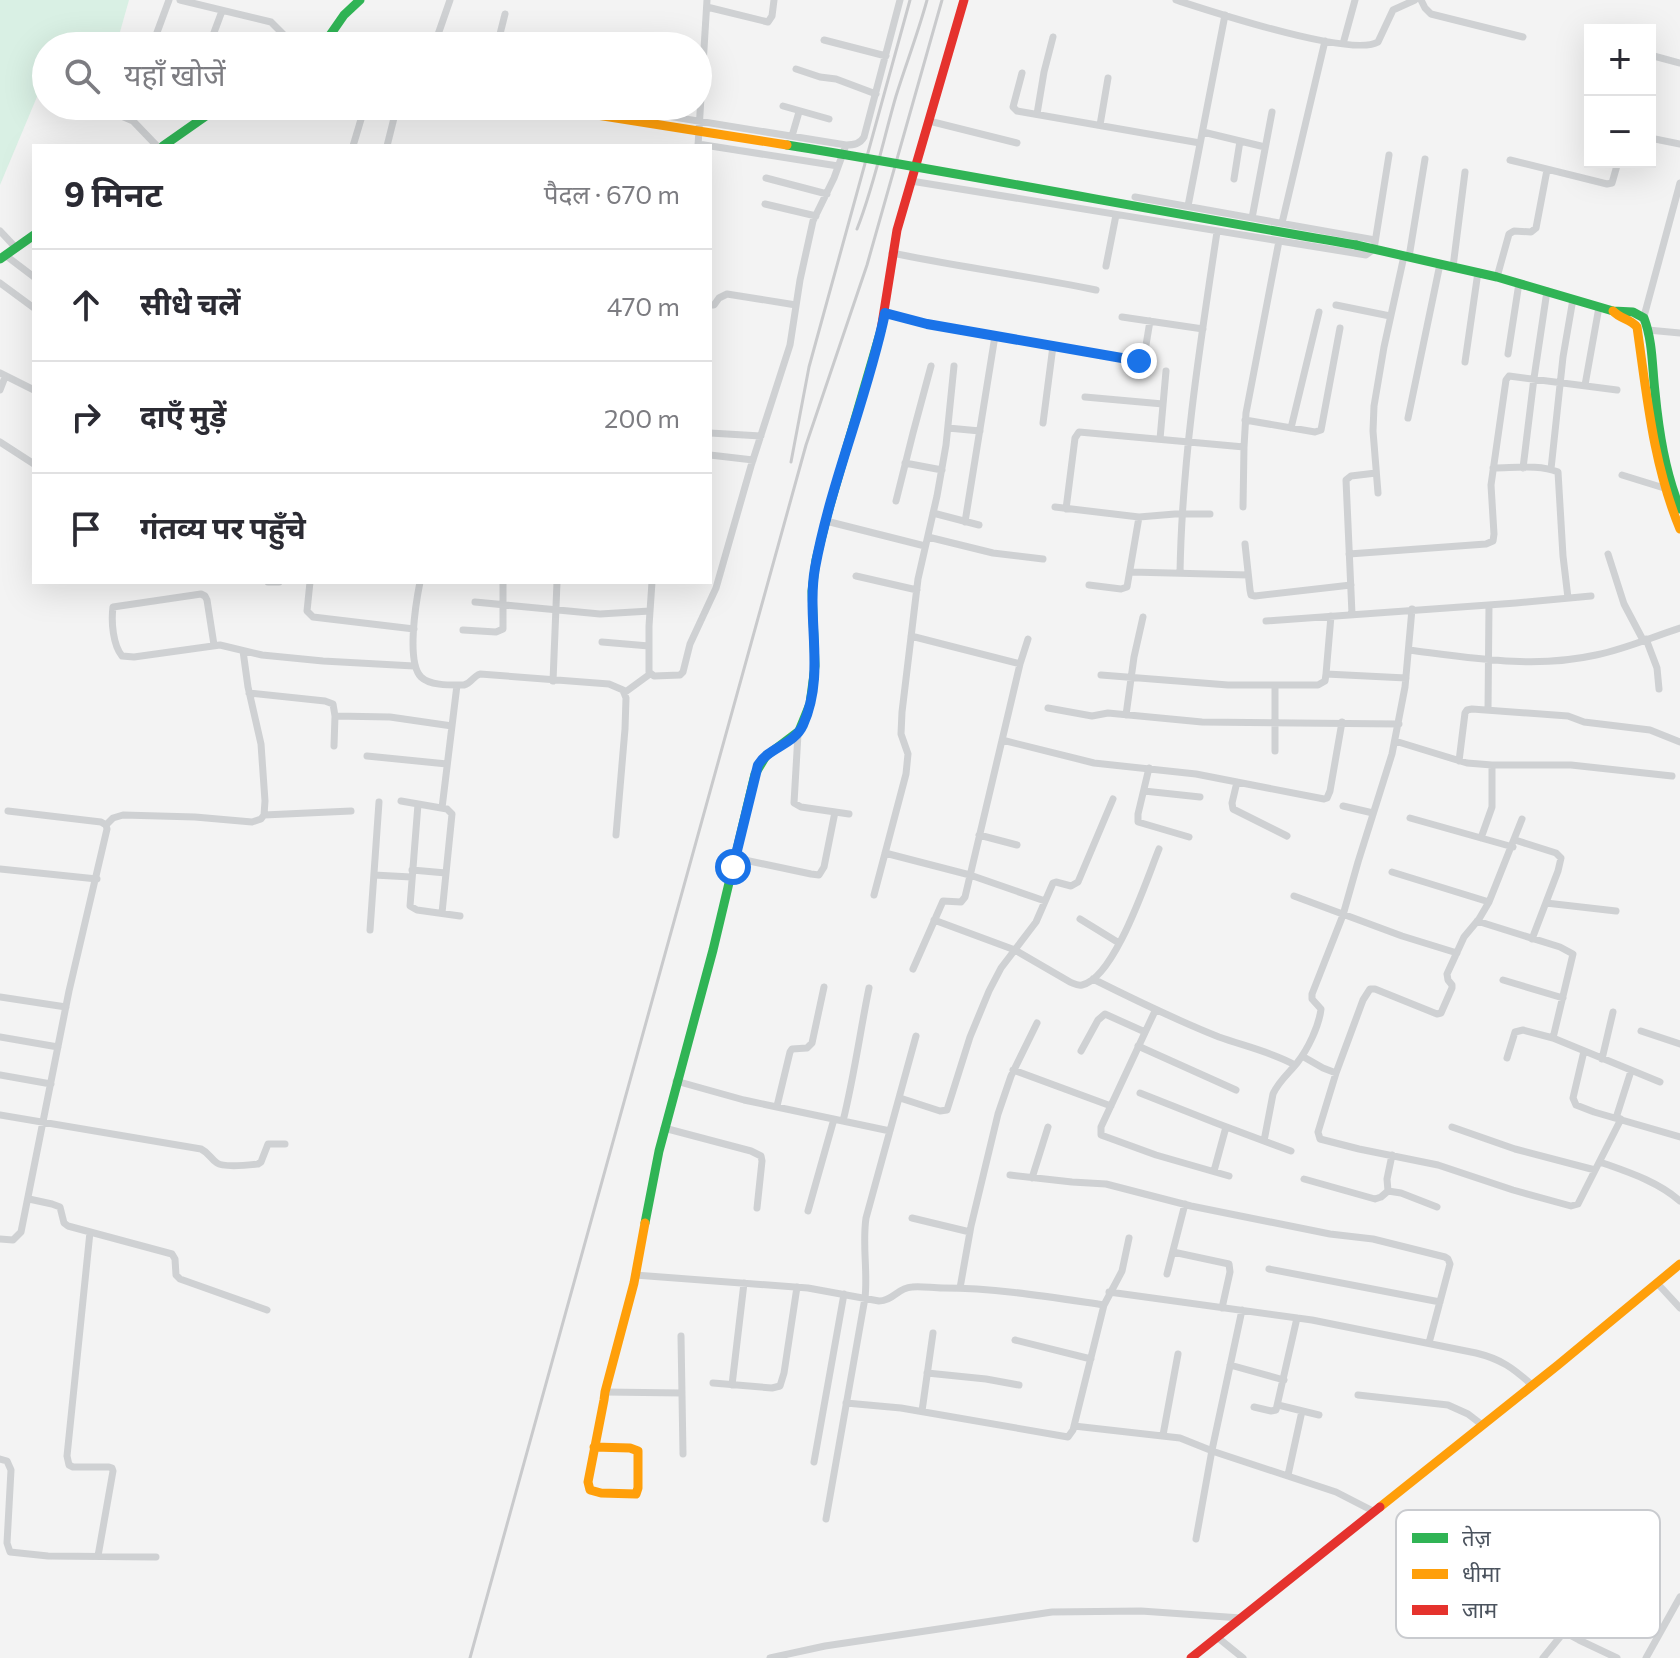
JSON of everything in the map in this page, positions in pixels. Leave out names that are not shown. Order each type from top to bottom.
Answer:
[{"type":"street","points":[[157,32],[169,0]]},
{"type":"street","points":[[180,0],[271,22],[281,32]]},
{"type":"street","points":[[333,32],[344,15],[360,0]]},
{"type":"street","points":[[439,32],[450,0]]},
{"type":"street","points":[[704,32],[707,4],[768,22],[774,0]]},
{"type":"street","points":[[694,120],[846,145],[862,141],[900,0]]},
{"type":"street","points":[[849,814],[801,807],[794,803],[793,798],[798,734],[805,722],[815,678],[814,574],[826,521],[876,351],[885,313],[892,253],[964,0]]},
{"type":"street","points":[[1176,0],[1325,41],[1373,45],[1382,37],[1393,10],[1415,0]]},
{"type":"street","points":[[1343,44],[1355,0]]},
{"type":"street","points":[[1421,0],[1431,14],[1523,37]]},
{"type":"street","points":[[214,32],[222,11]]},
{"type":"street","points":[[500,32],[505,14]]},
{"type":"street","points":[[1188,206],[1225,15]]},
{"type":"street","points":[[1037,114],[1053,37]]},
{"type":"street","points":[[824,40],[886,56]]},
{"type":"street","points":[[1282,223],[1325,41]]},
{"type":"street","points":[[1656,57],[1680,63]]},
{"type":"street","points":[[796,69],[876,94]]},
{"type":"street","points":[[1022,73],[1014,110],[1200,143]]},
{"type":"street","points":[[1100,125],[1108,78]]},
{"type":"street","points":[[783,106],[829,119]]},
{"type":"street","points":[[792,136],[799,112]]},
{"type":"street","points":[[1252,218],[1272,112]]},
{"type":"street","points":[[133,120],[164,144]]},
{"type":"street","points":[[166,144],[200,120]]},
{"type":"street","points":[[354,144],[361,120]]},
{"type":"street","points":[[388,144],[394,120]]},
{"type":"street","points":[[627,120],[908,165],[1356,245],[1375,244]]},
{"type":"street","points":[[698,144],[700,121]]},
{"type":"street","points":[[929,121],[1017,143]]},
{"type":"street","points":[[1203,132],[1265,147]]},
{"type":"street","points":[[1656,139],[1680,144]]},
{"type":"street","points":[[1234,179],[1240,141]]},
{"type":"street","points":[[650,674],[682,674],[690,644],[710,603],[793,337],[810,233],[846,145]]},
{"type":"street","points":[[712,147],[838,166]]},
{"type":"street","points":[[911,181],[1361,255],[1371,253],[1375,244],[1389,155]]},
{"type":"street","points":[[1378,493],[1373,417],[1376,390],[1390,316],[1407,256],[1425,159]]},
{"type":"street","points":[[1510,160],[1610,184],[1617,168]]},
{"type":"street","points":[[1497,277],[1509,234],[1514,231],[1531,232],[1536,228],[1547,170]]},
{"type":"street","points":[[1453,267],[1465,172]]},
{"type":"street","points":[[766,178],[827,194]]},
{"type":"street","points":[[1680,183],[1643,330],[1653,442],[1664,488],[1680,529]]},
{"type":"street","points":[[1135,197],[1282,223],[1375,244],[1407,256],[1478,272],[1644,318]]},
{"type":"street","points":[[765,204],[816,216]]},
{"type":"street","points":[[1106,266],[1116,215]]},
{"type":"street","points":[[0,231],[16,248]]},
{"type":"street","points":[[1180,573],[1187,441],[1217,232]]},
{"type":"street","points":[[32,236],[2,257],[32,276]]},
{"type":"street","points":[[1243,507],[1245,420],[1279,241]]},
{"type":"street","points":[[892,253],[1096,290]]},
{"type":"street","points":[[1408,418],[1440,264]]},
{"type":"street","points":[[1465,362],[1478,272]]},
{"type":"street","points":[[0,283],[32,307]]},
{"type":"street","points":[[1508,354],[1519,283]]},
{"type":"street","points":[[1523,468],[1547,291]]},
{"type":"street","points":[[712,305],[727,294],[796,305]]},
{"type":"street","points":[[1551,469],[1573,299]]},
{"type":"street","points":[[1336,305],[1390,316]]},
{"type":"street","points":[[1585,385],[1599,307]]},
{"type":"street","points":[[1613,311],[1643,330],[1680,333]]},
{"type":"street","points":[[1291,428],[1319,312]]},
{"type":"street","points":[[885,313],[927,324],[1141,361],[1150,321]]},
{"type":"street","points":[[1122,317],[1203,329]]},
{"type":"street","points":[[1245,420],[1315,432],[1321,430],[1340,328]]},
{"type":"street","points":[[1643,330],[1667,472],[1680,509]]},
{"type":"street","points":[[965,522],[995,336]]},
{"type":"street","points":[[1043,423],[1053,346]]},
{"type":"street","points":[[896,501],[931,366]]},
{"type":"street","points":[[874,895],[906,774],[908,754],[901,724],[911,636],[925,546],[942,470],[954,366]]},
{"type":"street","points":[[1160,439],[1166,371]]},
{"type":"street","points":[[0,390],[3,375],[32,389]]},
{"type":"street","points":[[1349,554],[1493,541],[1491,485],[1507,377],[1617,390]]},
{"type":"street","points":[[1085,397],[1163,404]]},
{"type":"street","points":[[948,428],[980,431]]},
{"type":"street","points":[[1066,509],[1073,449],[1079,432],[1244,447]]},
{"type":"street","points":[[712,433],[761,436]]},
{"type":"street","points":[[0,442],[32,463]]},
{"type":"street","points":[[712,455],[753,460]]},
{"type":"street","points":[[905,463],[942,470]]},
{"type":"street","points":[[1493,468],[1551,469],[1558,472],[1568,598]]},
{"type":"street","points":[[1352,614],[1346,480],[1351,476],[1376,473]]},
{"type":"street","points":[[1622,475],[1664,488]]},
{"type":"street","points":[[1055,507],[1139,517],[1210,514]]},
{"type":"street","points":[[933,513],[979,525]]},
{"type":"street","points":[[1089,585],[1125,588],[1129,584],[1139,517]]},
{"type":"street","points":[[826,521],[925,546]]},
{"type":"street","points":[[928,537],[993,553],[1043,559]]},
{"type":"street","points":[[1245,544],[1251,595],[1351,585]]},
{"type":"street","points":[[1608,554],[1624,604],[1657,668],[1659,689]]},
{"type":"street","points":[[712,565],[722,566]]},
{"type":"street","points":[[1131,572],[1248,575]]},
{"type":"street","points":[[856,576],[917,590]]},
{"type":"street","points":[[310,584],[307,611],[313,617],[414,629]]},
{"type":"street","points":[[420,584],[414,629],[414,666],[425,680],[468,684],[480,674],[614,685],[623,690],[625,729],[616,835]]},
{"type":"street","points":[[463,630],[500,632],[504,625],[503,584]]},
{"type":"street","points":[[553,681],[557,584]]},
{"type":"street","points":[[650,674],[652,584]]},
{"type":"street","points":[[214,645],[207,600],[201,594],[113,607],[117,648],[122,656],[227,645],[262,655],[414,666]]},
{"type":"street","points":[[1266,621],[1591,596]]},
{"type":"street","points":[[475,602],[600,614],[650,611]]},
{"type":"street","points":[[1488,710],[1489,605]]},
{"type":"street","points":[[1264,1141],[1276,1087],[1302,1056],[1321,1013],[1312,994],[1343,915],[1395,741],[1406,678],[1412,609]]},
{"type":"street","points":[[1101,675],[1228,685],[1318,685],[1325,681],[1331,616]]},
{"type":"street","points":[[1126,715],[1143,617]]},
{"type":"street","points":[[1409,650],[1488,660],[1536,662],[1599,655],[1680,628]]},
{"type":"street","points":[[911,636],[1020,664]]},
{"type":"street","points":[[913,969],[943,901],[964,901],[1028,639]]},
{"type":"street","points":[[602,642],[649,646]]},
{"type":"street","points":[[106,825],[113,818],[123,815],[252,822],[261,819],[265,801],[261,744],[243,651]]},
{"type":"street","points":[[624,693],[650,674]]},
{"type":"street","points":[[1326,674],[1406,678]]},
{"type":"street","points":[[442,808],[457,685]]},
{"type":"street","points":[[1275,685],[1275,751]]},
{"type":"street","points":[[249,693],[330,702],[335,708],[334,746]]},
{"type":"street","points":[[1048,708],[1092,716],[1108,713],[1202,722],[1399,724]]},
{"type":"street","points":[[1459,761],[1465,713],[1472,709],[1568,716],[1584,722],[1650,730],[1680,742]]},
{"type":"street","points":[[335,716],[390,717],[452,726]]},
{"type":"street","points":[[1002,740],[1094,763],[1196,774],[1320,799],[1327,798],[1333,779],[1342,722]]},
{"type":"street","points":[[594,1447],[638,1451],[636,1494],[590,1490],[588,1482],[594,1447],[605,1392],[635,1275],[664,1128],[713,950],[758,765],[768,753],[798,734]]},
{"type":"street","points":[[1395,741],[1459,761],[1492,765],[1571,765],[1672,776]]},
{"type":"street","points":[[367,756],[447,764]]},
{"type":"street","points":[[1481,838],[1492,807],[1492,765]]},
{"type":"street","points":[[1149,768],[1138,822],[1189,837]]},
{"type":"street","points":[[1237,782],[1233,809],[1287,836]]},
{"type":"street","points":[[1144,791],[1200,797]]},
{"type":"street","points":[[900,1098],[940,1111],[947,1110],[980,1012],[994,981],[1036,922],[1053,883],[1071,886],[1078,882],[1113,799]]},
{"type":"street","points":[[401,801],[447,809],[452,814],[442,913]]},
{"type":"street","points":[[370,930],[379,802]]},
{"type":"street","points":[[418,804],[410,906],[417,910],[460,916]]},
{"type":"street","points":[[1343,806],[1373,813]]},
{"type":"street","points":[[8,811],[106,825]]},
{"type":"street","points":[[264,815],[351,811]]},
{"type":"street","points":[[735,858],[819,875],[824,867],[835,812]]},
{"type":"street","points":[[1410,818],[1481,838],[1556,853],[1561,858],[1558,871],[1532,939]]},
{"type":"street","points":[[1522,819],[1489,902],[1464,937],[1447,974],[1452,988],[1441,1013],[1375,989],[1368,990],[1336,1073],[1318,1136],[1324,1141],[1438,1165],[1513,1190],[1575,1206],[1600,1162],[1619,1118],[1631,1071]]},
{"type":"street","points":[[0,1239],[13,1240],[19,1235],[29,1199],[66,1007],[107,833],[106,825]]},
{"type":"street","points":[[979,835],[1017,845]]},
{"type":"street","points":[[934,920],[1015,950],[1075,985],[1085,984],[1108,963],[1119,943],[1159,849]]},
{"type":"street","points":[[885,853],[970,875],[1045,901]]},
{"type":"street","points":[[0,869],[97,879]]},
{"type":"street","points":[[1392,872],[1489,902]]},
{"type":"street","points":[[374,875],[446,873]]},
{"type":"street","points":[[1294,896],[1457,953]]},
{"type":"street","points":[[1546,903],[1616,911]]},
{"type":"street","points":[[1080,919],[1119,943]]},
{"type":"street","points":[[1477,921],[1573,954],[1553,1038]]},
{"type":"street","points":[[1093,979],[1155,1011],[1295,1065]]},
{"type":"street","points":[[1503,980],[1563,998]]},
{"type":"street","points":[[777,1106],[790,1052],[792,1049],[807,1048],[812,1043],[824,987]]},
{"type":"street","points":[[808,1211],[853,1079],[869,988]]},
{"type":"street","points":[[0,997],[66,1007]]},
{"type":"street","points":[[1155,1011],[1100,1131],[1105,1138],[1229,1176]]},
{"type":"street","points":[[1602,1059],[1613,1012]]},
{"type":"street","points":[[1081,1051],[1098,1020],[1105,1014],[1145,1032]]},
{"type":"street","points":[[960,1288],[998,1114],[1013,1070],[1037,1023]]},
{"type":"street","points":[[1507,1058],[1515,1032],[1523,1030],[1553,1038],[1660,1082]]},
{"type":"street","points":[[1641,1031],[1680,1044]]},
{"type":"street","points":[[826,1519],[865,1298],[864,1230],[916,1036]]},
{"type":"street","points":[[0,1037],[58,1047]]},
{"type":"street","points":[[1138,1046],[1236,1090]]},
{"type":"street","points":[[1584,1051],[1574,1102],[1580,1107],[1680,1137]]},
{"type":"street","points":[[1302,1056],[1336,1073]]},
{"type":"street","points":[[1013,1070],[1111,1106]]},
{"type":"street","points":[[0,1075],[51,1084]]},
{"type":"street","points":[[676,1081],[719,1094],[890,1131]]},
{"type":"street","points":[[1140,1093],[1291,1151]]},
{"type":"street","points":[[0,1115],[201,1149],[216,1162],[226,1165],[258,1164],[268,1144],[285,1144]]},
{"type":"street","points":[[1032,1178],[1048,1127]]},
{"type":"street","points":[[1214,1171],[1226,1127]]},
{"type":"street","points":[[1452,1127],[1515,1149],[1595,1170]]},
{"type":"street","points":[[664,1128],[761,1156],[757,1208]]},
{"type":"street","points":[[1388,1191],[1392,1155]]},
{"type":"street","points":[[1600,1162],[1642,1177],[1668,1190],[1680,1201]]},
{"type":"street","points":[[1010,1175],[1106,1184],[1185,1204],[1330,1234],[1373,1239],[1445,1257],[1450,1264],[1429,1343]]},
{"type":"street","points":[[1304,1179],[1375,1199],[1388,1191],[1401,1193],[1437,1207]]},
{"type":"street","points":[[29,1199],[60,1207],[64,1223],[172,1254],[176,1275],[180,1279],[267,1310]]},
{"type":"street","points":[[1167,1274],[1185,1204]]},
{"type":"street","points":[[912,1218],[970,1232]]},
{"type":"street","points":[[90,1232],[67,1456],[69,1465],[73,1467],[109,1467],[113,1471],[98,1556]]},
{"type":"street","points":[[846,1403],[922,1411],[1068,1437],[1074,1426],[1104,1305],[1122,1271],[1129,1238]]},
{"type":"street","points":[[1173,1252],[1229,1264],[1222,1308]]},
{"type":"street","points":[[1191,1658],[1680,1264]]},
{"type":"street","points":[[1269,1269],[1440,1302]]},
{"type":"street","points":[[635,1275],[797,1287],[885,1301],[903,1288],[911,1287],[1014,1291],[1104,1305]]},
{"type":"street","points":[[732,1385],[744,1283]]},
{"type":"street","points":[[1657,1283],[1680,1308]]},
{"type":"street","points":[[713,1383],[780,1386],[797,1287]]},
{"type":"street","points":[[1109,1292],[1297,1318],[1429,1343],[1500,1360],[1532,1385]]},
{"type":"street","points":[[814,1462],[844,1294]]},
{"type":"street","points":[[1196,1539],[1242,1310]]},
{"type":"street","points":[[1254,1407],[1274,1412],[1278,1405],[1297,1318]]},
{"type":"street","points":[[922,1411],[933,1333]]},
{"type":"street","points":[[681,1336],[683,1454]]},
{"type":"street","points":[[1015,1340],[1091,1359]]},
{"type":"street","points":[[1163,1435],[1178,1354]]},
{"type":"street","points":[[1230,1365],[1284,1380]]},
{"type":"street","points":[[927,1373],[1019,1385]]},
{"type":"street","points":[[605,1392],[682,1393]]},
{"type":"street","points":[[1358,1395],[1448,1405],[1481,1424]]},
{"type":"street","points":[[1278,1405],[1319,1415]]},
{"type":"street","points":[[1288,1475],[1302,1411]]},
{"type":"street","points":[[1074,1426],[1180,1438],[1336,1492],[1373,1511]]},
{"type":"street","points":[[0,1459],[7,1461],[11,1470],[7,1543],[10,1552],[156,1557]]},
{"type":"street","points":[[1660,1633],[1680,1597]]},
{"type":"street","points":[[770,1658],[825,1646],[1052,1612],[1141,1611],[1241,1618]]},
{"type":"street","points":[[1217,1637],[1243,1658]]},
{"type":"street","points":[[1543,1658],[1559,1638]]},
{"type":"street","points":[[1576,1638],[1615,1658]]},
{"type":"street","points":[[1646,1658],[1657,1638]]},
{"type":"green space","points":[[0,0],[129,0],[120,32],[32,32],[32,109],[0,185]]},
{"type":"railway","points":[[791,462],[809,367],[910,0]]},
{"type":"railway","points":[[857,229],[927,0]]},
{"type":"railway","points":[[470,1658],[806,445],[867,265],[942,0]]},
{"type":"traffic: fast","points":[[332,32],[360,0]]},
{"type":"traffic: fast","points":[[166,144],[200,120]]},
{"type":"traffic: fast","points":[[787,145],[1356,245]]},
{"type":"traffic: fast","points":[[0,259],[32,236]]},
{"type":"traffic: fast","points":[[1356,245],[1497,277],[1613,311],[1633,312],[1644,318],[1651,345],[1663,452],[1680,509]]},
{"type":"traffic: fast","points":[[645,1223],[659,1151],[713,950],[755,774],[766,756],[799,731],[810,704],[815,666],[812,591],[816,560],[881,330]]},
{"type":"traffic: slow","points":[[629,120],[787,145]]},
{"type":"traffic: slow","points":[[1613,311],[1637,327],[1657,455],[1680,529]]},
{"type":"traffic: slow","points":[[594,1447],[630,1448],[638,1451],[636,1494],[601,1493],[590,1490],[588,1482],[604,1400],[605,1392],[634,1283],[645,1223]]},
{"type":"traffic: slow","points":[[1380,1507],[1680,1264]]},
{"type":"traffic: jam","points":[[881,330],[897,230],[964,0]]},
{"type":"traffic: jam","points":[[1191,1658],[1380,1507]]},
{"type":"route","points":[[733,867],[758,765],[768,753],[798,734],[805,722],[816,666],[813,609],[816,563],[885,313],[927,324],[1139,361]]}]
